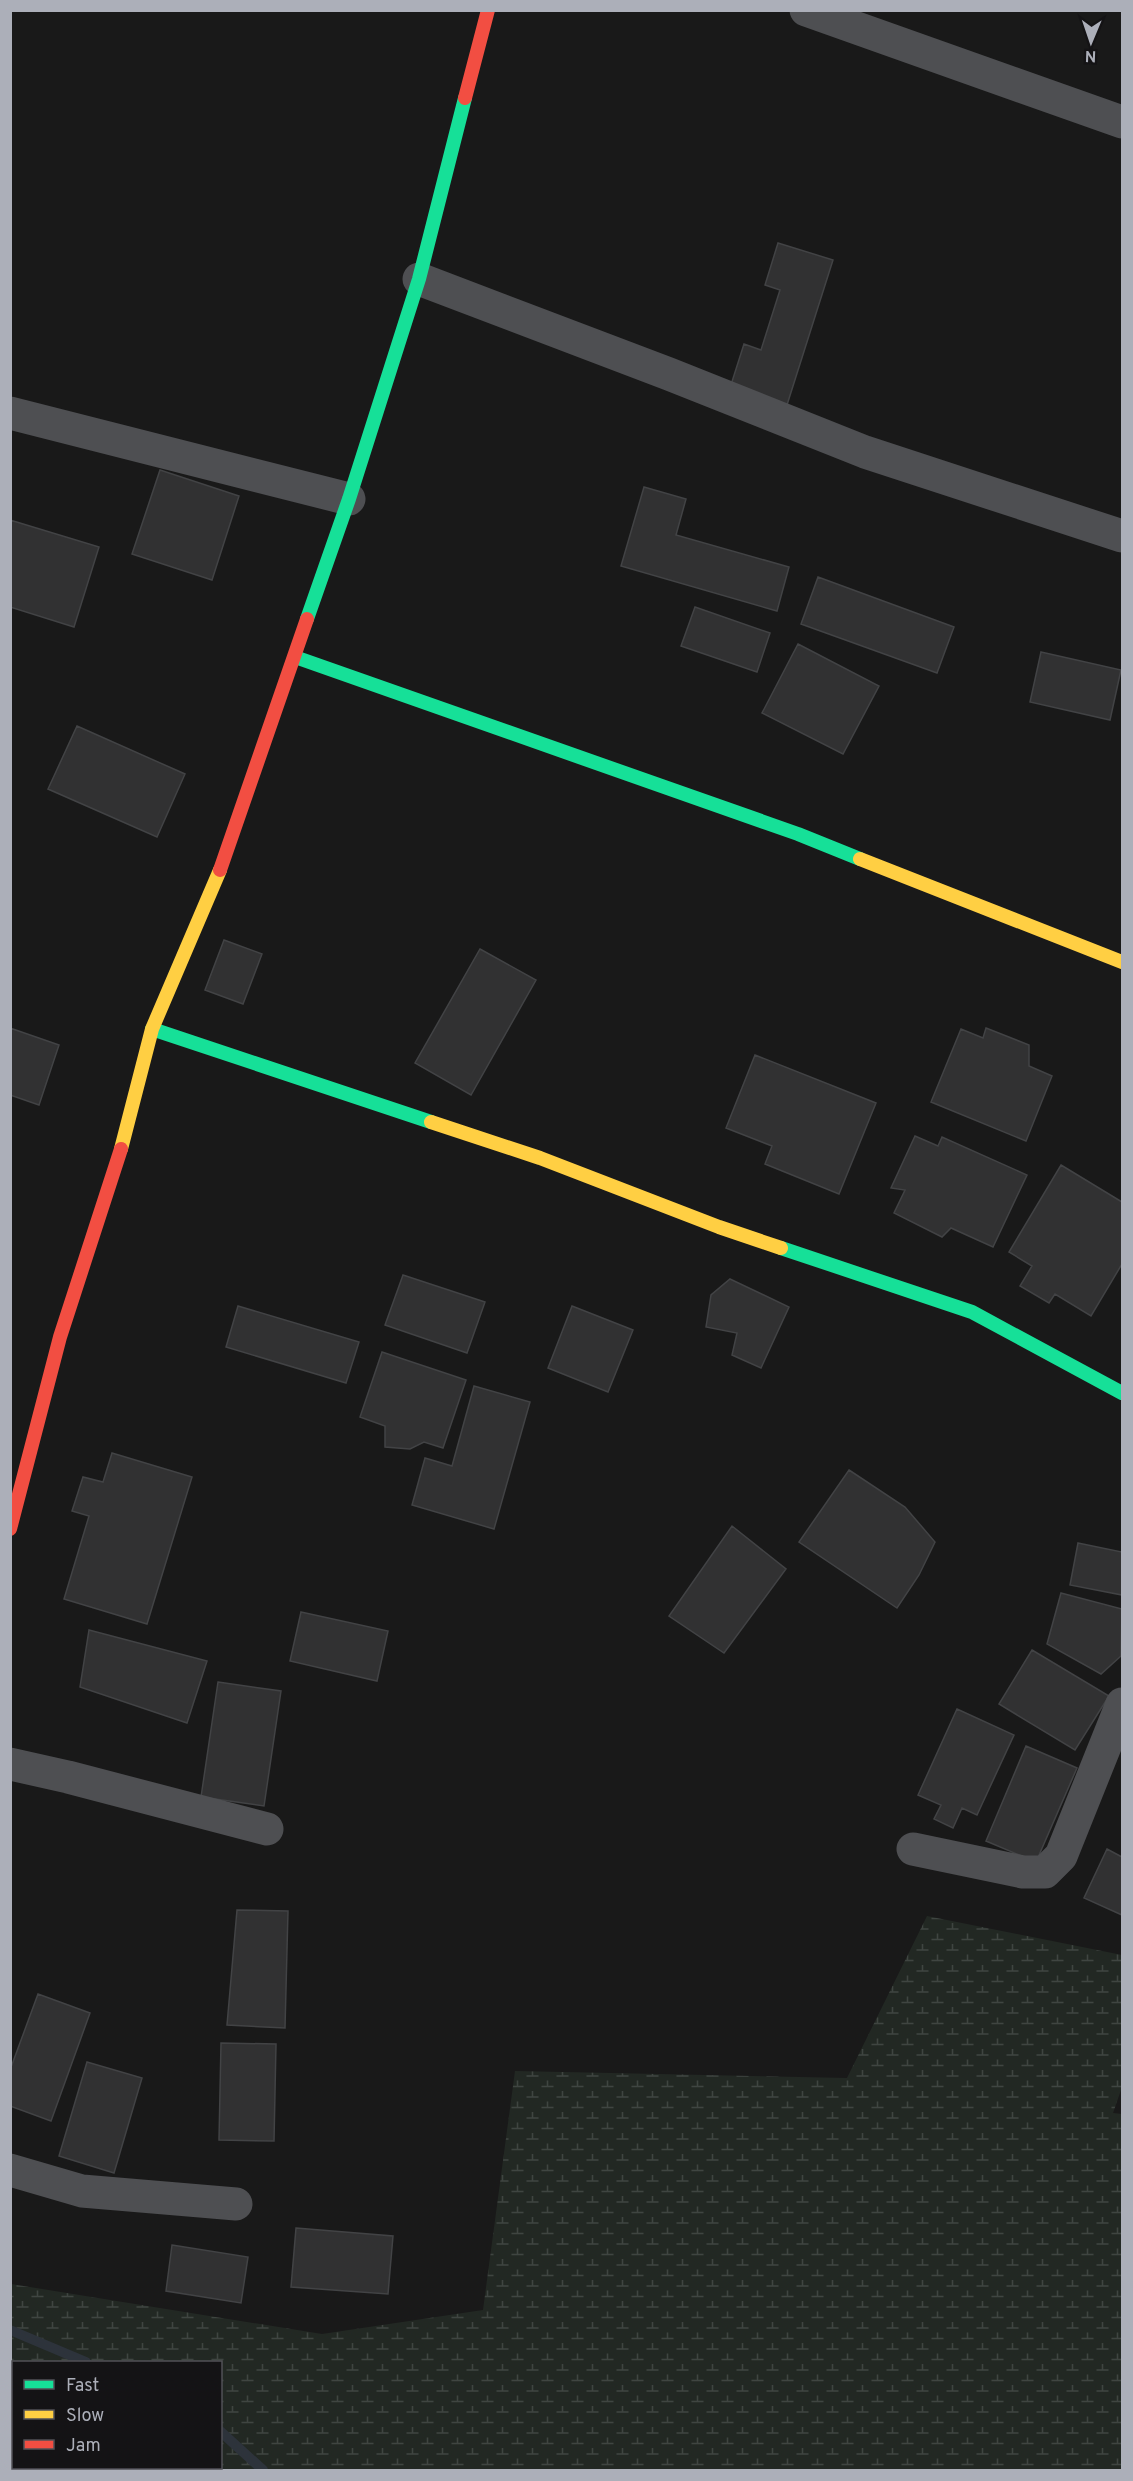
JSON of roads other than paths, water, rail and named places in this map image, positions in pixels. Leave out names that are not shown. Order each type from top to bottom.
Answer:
[{"type":"street","points":[[10,1529],[60,1337],[117,1163],[152,1029],[218,875],[349,499],[419,279],[488,10]]},
{"type":"street","points":[[806,10],[1122,122]]},
{"type":"street","points":[[419,279],[669,374],[865,452],[1122,536]]},
{"type":"street","points":[[10,413],[349,499]]},
{"type":"street","points":[[295,657],[798,834],[1122,963]]},
{"type":"street","points":[[152,1029],[472,1134],[719,1227],[972,1312],[1122,1394]]},
{"type":"street","points":[[913,1849],[1023,1872],[1045,1872],[1061,1856],[1122,1704]]},
{"type":"street","points":[[10,1764],[267,1829]]},
{"type":"street","points":[[10,2170],[82,2190],[236,2204]]},
{"type":"waterway","points":[[10,2330],[84,2361]]},
{"type":"waterway","points":[[222,2433],[263,2470]]}]
